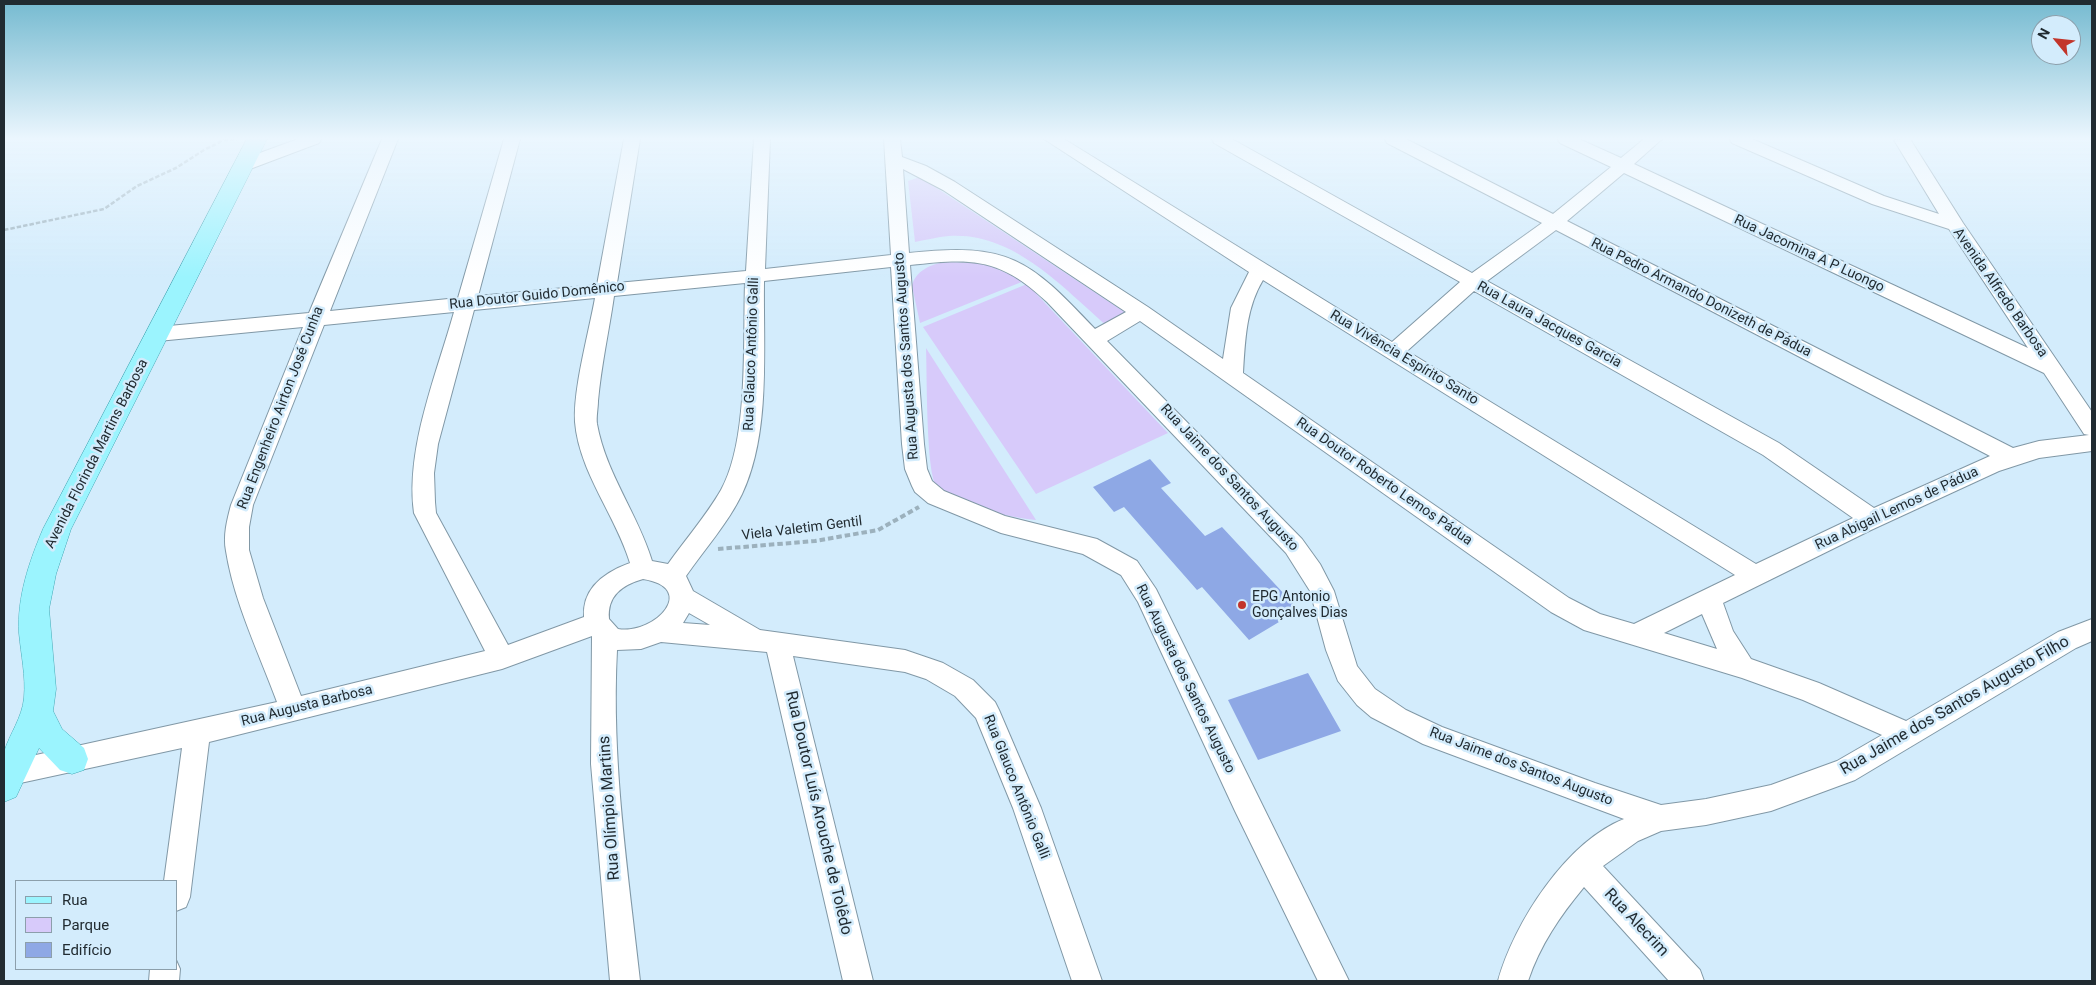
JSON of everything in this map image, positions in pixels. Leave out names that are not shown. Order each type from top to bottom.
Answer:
[{"type":"main road","name":"Avenida Florinda Martins Barbosa","points":[[8,779],[37,712],[41,674],[34,622],[36,592],[49,549],[234,185]]},
{"type":"main road","points":[[37,712],[51,739],[72,759]]},
{"type":"street","name":"Rua Engenheiro Airton José Cunha","points":[[293,710],[251,598],[237,550],[238,527],[242,505],[315,319],[371,185]]},
{"type":"street","points":[[499,185],[422,462],[421,488],[425,513],[502,658]]},
{"type":"street","points":[[625,185],[608,289],[589,387],[586,422],[594,454],[608,489],[634,539],[643,569]]},
{"type":"street","name":"Rua Glauco Antônio Galli","points":[[760,185],[751,422],[745,458],[731,493],[692,549],[677,587],[768,642]]},
{"type":"street","name":"Rua Augusta dos Santos Augusto","points":[[899,185],[908,260],[916,469],[922,486],[936,497],[1001,524],[1089,546],[1128,568],[1147,596],[1245,802],[1334,981]]},
{"type":"street","name":"Rua Doutor Roberto Lemos Pádua","points":[[947,185],[1141,312],[1560,605],[1593,623],[1742,667],[1857,710],[1908,734]]},
{"type":"street","name":"Rua Vivência Espírito Santo","points":[[1125,185],[1756,576]]},
{"type":"street","name":"Rua Laura Jacques Garcia","points":[[1301,185],[1771,449],[1872,519]]},
{"type":"street","name":"Rua Pedro Armando Donizeth de Pádua","points":[[1482,185],[2009,456]]},
{"type":"street","points":[[1394,352],[1472,282],[1554,222],[1599,185]]},
{"type":"street","name":"Rua Jacomina A P Luongo","points":[[1662,185],[2052,368]]},
{"type":"street","name":"Avenida Alfredo Barbosa","points":[[1843,185],[1878,200],[1955,225],[2092,428]]},
{"type":"street","points":[[1930,185],[1955,225]]},
{"type":"street","name":"Rua Jaime dos Santos Augusto","points":[[908,260],[961,254],[986,256],[1008,264],[1034,278],[1137,382],[1298,552],[1323,592],[1340,657],[1353,683],[1370,702],[1400,720],[1463,748],[1566,788],[1661,818]]},
{"type":"street","name":"Rua Doutor Guido Domênico","points":[[158,334],[908,260]]},
{"type":"street","points":[[1232,376],[1238,314],[1250,283],[1260,270]]},
{"type":"street","points":[[1094,339],[1141,312]]},
{"type":"street","name":"Rua Abigail Lemos de Pádua","points":[[1634,636],[1872,519],[2009,456],[2066,444],[2092,443]]},
{"type":"street","points":[[643,569],[664,572],[677,587],[680,609],[672,621],[661,631],[647,638],[632,640],[618,639],[601,629],[595,612],[598,600],[605,589],[628,573],[643,569]]},
{"type":"street","points":[[1709,599],[1716,624],[1728,648],[1742,667]]},
{"type":"street","name":"Rua Augusta Barbosa","points":[[8,779],[72,759],[197,733],[502,658],[601,629]]},
{"type":"street","name":"Rua Olímpio Martins","points":[[601,629],[607,784],[625,981]]},
{"type":"street","name":"Rua Jaime dos Santos Augusto Filho","points":[[1513,981],[1521,956],[1548,908],[1583,865],[1601,848],[1628,831],[1661,818],[1706,812],[1771,798],[1845,771],[2068,640],[2092,630]]},
{"type":"street","name":"Rua Glauco Antônio Galli","points":[[661,631],[768,642],[905,661],[934,671],[964,688],[986,710],[1027,808],[1087,981]]},
{"type":"street","name":"Rua Doutor Luís Arouche de Tolêdo","points":[[768,642],[858,981]]},
{"type":"street","points":[[178,881],[197,733]]},
{"type":"street","name":"Rua Alecrim","points":[[1583,865],[1689,981]]},
{"type":"path","points":[[4,230],[104,209],[139,185]]},
{"type":"path","name":"Viela Valetim Gentil","points":[[692,549],[733,549],[815,541],[878,530],[936,497]]},
{"type":"green space","points":[[908,185],[932,185],[1126,313],[1106,325],[1035,264],[1015,252],[994,243],[972,237],[949,236],[915,242]]},
{"type":"green space","points":[[945,262],[984,263],[1024,281],[920,323],[912,286],[916,276],[934,264]]},
{"type":"green space","points":[[1027,284],[1168,433],[1036,494],[923,327]]},
{"type":"green space","points":[[926,348],[1036,520],[985,510],[951,495],[936,485],[930,461]]},
{"type":"building","points":[[1150,459],[1171,483],[1161,488],[1205,536],[1222,527],[1299,610],[1249,640],[1202,587],[1197,590],[1124,507],[1114,512],[1093,487]]},
{"type":"building","points":[[1308,673],[1341,731],[1258,760],[1228,700]]},
{"type":"place","name":"EPG Antonio Gonçalves Dias","points":[[1242,605]]}]
